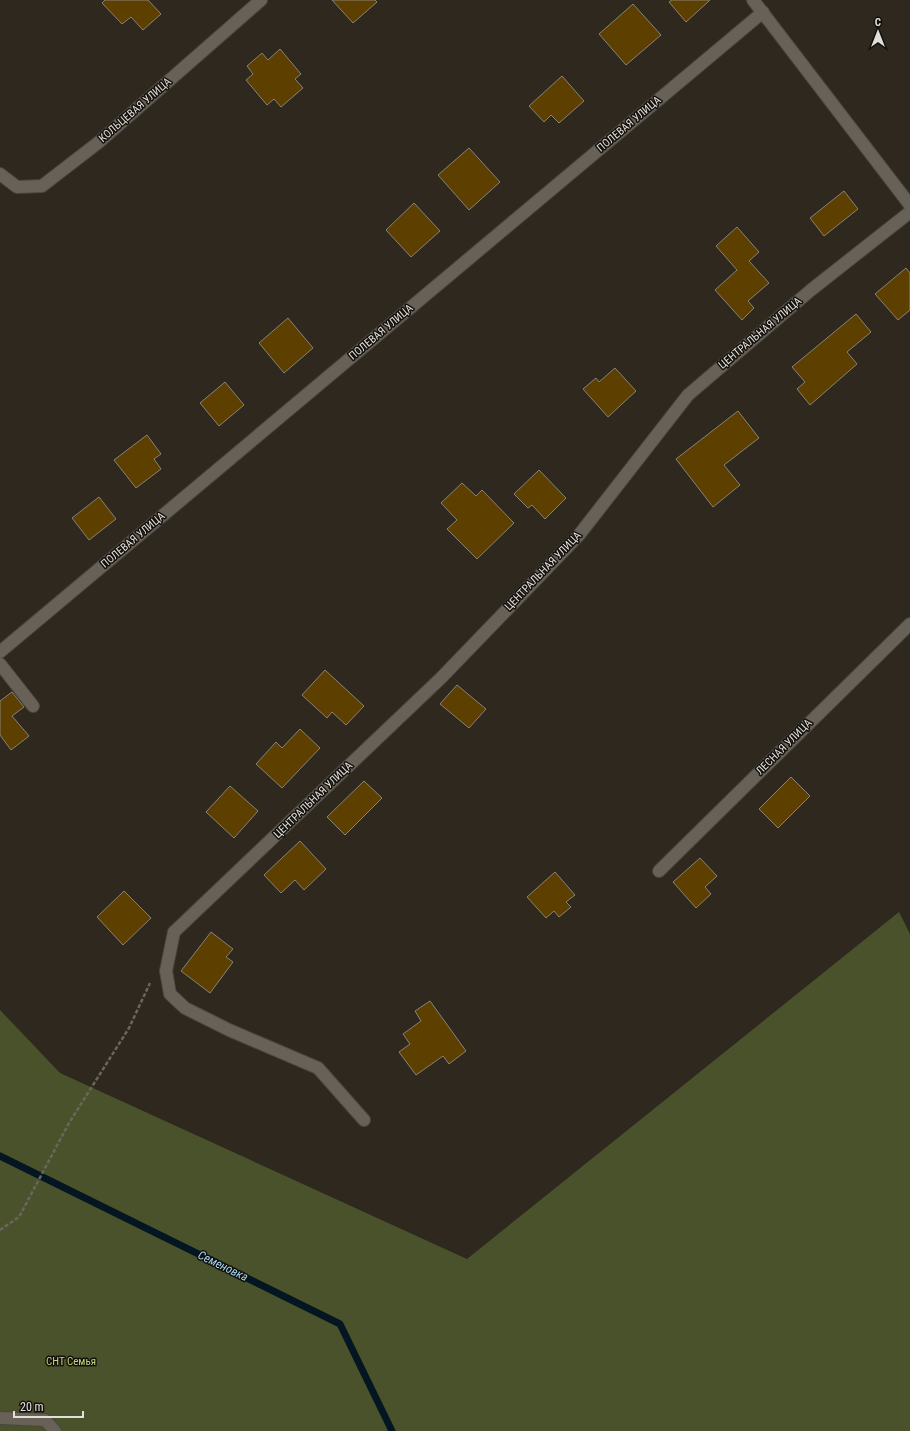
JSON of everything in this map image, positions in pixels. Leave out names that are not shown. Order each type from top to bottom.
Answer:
[{"type":"street","name":"КОЛЬЦЕВАЯ УЛИЦА","points":[[0,174],[17,187],[42,186],[99,142],[261,0]]},
{"type":"street","points":[[753,0],[910,206]]},
{"type":"street","name":"ПОЛЕВАЯ УЛИЦА","points":[[0,652],[763,12]]},
{"type":"street","name":"ЦЕНТРАЛЬНАЯ УЛИЦА","points":[[364,1120],[318,1068],[228,1030],[184,1008],[170,994],[166,971],[174,932],[441,678],[573,540],[688,395],[811,290],[910,212]]},
{"type":"street","name":"ЛЕСНАЯ УЛИЦА","points":[[659,871],[910,624]]},
{"type":"street","points":[[0,664],[33,706]]},
{"type":"street","points":[[0,1418],[45,1420],[55,1431]]},
{"type":"path","points":[[0,1230],[19,1217],[69,1123],[129,1028],[152,980]]},
{"type":"green space","name":"СНТ Семья","points":[[899,912],[910,934],[910,1431],[0,1431],[0,1010],[60,1073],[467,1259]]},
{"type":"building","points":[[105,0],[148,0],[161,14],[143,30],[131,17],[122,24],[102,3]]},
{"type":"building","points":[[332,0],[375,0],[377,2],[353,23]]},
{"type":"building","points":[[672,0],[710,0],[686,22],[669,2]]},
{"type":"building","points":[[633,4],[661,35],[626,65],[599,34]]},
{"type":"building","points":[[280,49],[301,74],[295,79],[303,88],[281,107],[274,99],[267,105],[246,80],[253,74],[247,66],[262,53],[268,60]]},
{"type":"building","points":[[562,76],[584,101],[559,123],[551,115],[544,122],[529,106]]},
{"type":"building","points":[[469,148],[500,182],[469,210],[438,175]]},
{"type":"building","points":[[844,191],[858,209],[824,236],[810,218]]},
{"type":"building","points":[[414,203],[440,231],[411,257],[386,230]]},
{"type":"building","points":[[737,227],[759,252],[749,261],[769,283],[748,301],[754,308],[742,320],[715,290],[737,270],[716,246]]},
{"type":"building","points":[[906,268],[910,273],[910,310],[898,320],[875,294]]},
{"type":"building","points":[[856,314],[871,332],[847,352],[857,364],[810,405],[797,389],[805,382],[792,367]]},
{"type":"building","points":[[288,318],[313,348],[284,373],[259,343]]},
{"type":"building","points":[[615,368],[636,391],[608,417],[583,389],[596,378],[599,382]]},
{"type":"building","points":[[225,382],[244,405],[219,426],[200,403]]},
{"type":"building","points":[[738,411],[759,438],[724,465],[740,485],[713,507],[676,459]]},
{"type":"building","points":[[147,435],[161,454],[154,459],[161,469],[136,488],[114,460]]},
{"type":"building","points":[[539,470],[566,498],[545,519],[532,505],[528,508],[514,494]]},
{"type":"building","points":[[462,483],[476,496],[482,490],[514,523],[477,559],[447,529],[457,520],[441,503]]},
{"type":"building","points":[[99,497],[116,519],[89,540],[72,518]]},
{"type":"building","points":[[325,670],[364,706],[346,725],[332,712],[327,718],[302,695]]},
{"type":"building","points":[[457,685],[486,709],[469,728],[440,704]]},
{"type":"building","points":[[12,692],[24,707],[12,716],[29,736],[11,750],[0,735],[0,701]]},
{"type":"building","points":[[300,729],[320,748],[282,788],[256,764],[276,742],[282,748]]},
{"type":"building","points":[[791,777],[810,796],[778,828],[759,809]]},
{"type":"building","points":[[364,781],[382,798],[345,835],[327,817]]},
{"type":"building","points":[[230,786],[258,811],[234,838],[206,812]]},
{"type":"building","points":[[300,841],[326,869],[304,890],[295,880],[281,893],[264,875]]},
{"type":"building","points":[[700,858],[717,876],[705,887],[711,894],[696,908],[673,882]]},
{"type":"building","points":[[555,872],[575,895],[566,902],[571,907],[559,917],[554,911],[546,918],[527,897]]},
{"type":"building","points":[[124,891],[151,918],[123,945],[97,917]]},
{"type":"building","points":[[211,932],[233,949],[226,957],[233,962],[210,993],[181,971]]},
{"type":"building","points":[[430,1001],[466,1051],[449,1064],[443,1056],[416,1075],[399,1052],[410,1044],[403,1034],[421,1021],[415,1011]]},
{"type":"waterway","name":"Семеновка","points":[[0,1156],[340,1324],[392,1431]]}]
